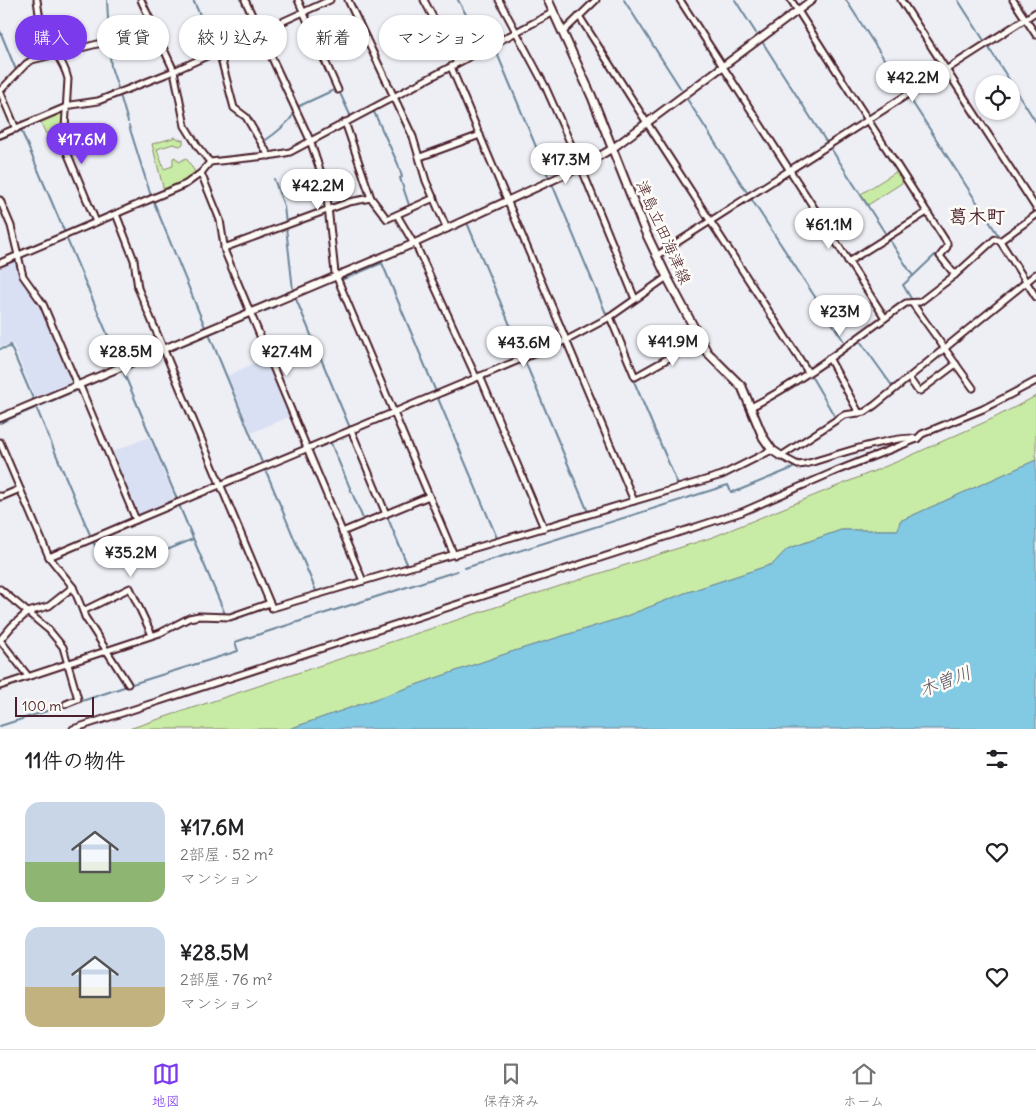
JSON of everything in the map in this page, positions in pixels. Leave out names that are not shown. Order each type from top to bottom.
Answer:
[{"type":"main road","name":"津島立田海津線","points":[[548,0],[613,148],[656,256],[707,352],[742,387],[763,437],[772,450],[782,456]]},
{"type":"street","points":[[37,0],[40,15]]},
{"type":"street","points":[[142,0],[149,15]]},
{"type":"street","points":[[245,0],[252,15]]},
{"type":"street","points":[[298,0],[303,13]]},
{"type":"street","points":[[287,20],[330,0]]},
{"type":"street","points":[[348,0],[355,15]]},
{"type":"street","points":[[424,0],[457,63]]},
{"type":"street","points":[[499,0],[545,86],[581,166],[635,298]]},
{"type":"street","points":[[563,32],[596,0]]},
{"type":"street","points":[[680,0],[885,318]]},
{"type":"street","points":[[791,0],[947,243],[947,247],[940,256],[955,275]]},
{"type":"street","points":[[0,418],[415,244],[581,166],[613,148],[812,0]]},
{"type":"street","points":[[902,0],[1036,208]]},
{"type":"street","points":[[1013,0],[1036,36]]},
{"type":"street","points":[[0,262],[186,184],[201,173],[210,162],[290,152],[554,12]]},
{"type":"street","points":[[656,256],[1036,12]]},
{"type":"street","points":[[579,16],[808,372]]},
{"type":"street","points":[[369,44],[420,157],[426,181],[447,229]]},
{"type":"street","points":[[16,128],[0,91],[30,61],[34,60]]},
{"type":"street","points":[[61,60],[68,78],[65,149],[96,222]]},
{"type":"street","points":[[169,60],[174,71],[185,126],[210,162]]},
{"type":"street","points":[[0,135],[66,108],[98,101],[199,60]]},
{"type":"street","points":[[221,60],[234,108],[246,118],[269,156]]},
{"type":"street","points":[[273,60],[310,140],[326,188],[337,276],[454,555]]},
{"type":"street","points":[[324,60],[338,90]]},
{"type":"street","points":[[451,67],[634,501]]},
{"type":"street","points":[[345,122],[371,198],[387,219],[434,198]]},
{"type":"street","points":[[420,157],[480,135]]},
{"type":"street","points":[[201,173],[220,220],[224,248],[363,582]]},
{"type":"street","points":[[224,248],[349,202],[371,198]]},
{"type":"street","points":[[0,200],[11,226],[23,276],[43,304],[136,520]]},
{"type":"street","points":[[848,262],[927,212]]},
{"type":"street","points":[[116,214],[134,260],[138,288],[272,608],[722,475],[772,450]]},
{"type":"street","points":[[397,215],[415,244],[478,377],[544,528]]},
{"type":"street","points":[[1000,241],[1036,215]]},
{"type":"street","points":[[751,407],[771,397],[906,303],[920,302],[955,275],[995,239],[1000,241],[1036,297]]},
{"type":"street","points":[[917,439],[903,439],[856,448],[806,464],[798,465],[782,456],[844,415],[865,412],[875,405],[1036,274]]},
{"type":"street","points":[[48,557],[567,340],[610,317],[667,277]]},
{"type":"street","points":[[912,303],[973,388]]},
{"type":"street","points":[[610,317],[635,377],[701,340]]},
{"type":"street","points":[[829,358],[859,412]]},
{"type":"street","points":[[909,378],[918,391],[920,391],[956,364]]},
{"type":"street","points":[[72,729],[742,512],[836,471],[917,439],[922,434],[983,409],[1036,381]]},
{"type":"street","points":[[351,430],[386,514]]},
{"type":"street","points":[[0,442],[48,557],[74,587],[85,617],[128,684]]},
{"type":"street","points":[[0,496],[1,498],[20,489]]},
{"type":"street","points":[[342,532],[429,496]]},
{"type":"street","points":[[28,676],[0,640],[28,612],[48,606],[74,587]]},
{"type":"street","points":[[83,611],[130,588],[152,635]]},
{"type":"street","points":[[0,589],[49,630],[63,647],[78,698],[66,704]]},
{"type":"street","points":[[0,686],[152,635],[189,618],[199,616],[230,617],[270,603]]},
{"type":"shaded area","points":[[17,258],[23,279],[37,295],[76,383],[36,400],[13,345],[0,347],[0,264]]},
{"type":"shaded area","points":[[267,357],[291,416],[251,433],[227,376]]},
{"type":"shaded area","points":[[149,437],[176,502],[136,517],[109,453]]},
{"type":"green space","points":[[64,111],[63,127],[46,134],[40,121]]},
{"type":"green space","points":[[176,137],[183,140],[183,144],[180,146],[173,144],[157,149],[164,169],[173,166],[173,158],[175,157],[179,162],[186,158],[197,175],[185,183],[164,191],[152,144]]},
{"type":"green space","points":[[899,170],[905,181],[868,205],[861,194]]},
{"type":"green space","points":[[1036,396],[1036,460],[900,521],[898,530],[841,530],[787,549],[773,564],[685,593],[624,617],[508,653],[289,729],[129,729],[713,537],[901,460],[994,418]]},
{"type":"water","name":"木曽川","points":[[1036,460],[1036,729],[289,729],[508,653],[624,617],[685,593],[773,564],[787,549],[841,530],[898,530],[900,521]]},
{"type":"waterway","points":[[107,0],[108,15]]},
{"type":"waterway","points":[[193,0],[200,15]]},
{"type":"waterway","points":[[458,0],[466,15]]},
{"type":"waterway","points":[[624,0],[681,89]]},
{"type":"waterway","points":[[735,0],[756,33]]},
{"type":"waterway","points":[[846,0],[906,93]]},
{"type":"waterway","points":[[958,0],[985,42]]},
{"type":"waterway","points":[[0,31],[16,70],[0,87]]},
{"type":"waterway","points":[[763,43],[827,143]]},
{"type":"waterway","points":[[987,45],[1036,122]]},
{"type":"waterway","points":[[110,60],[118,88]]},
{"type":"waterway","points":[[500,60],[549,178]]},
{"type":"waterway","points":[[297,107],[336,89]]},
{"type":"waterway","points":[[339,91],[351,117]]},
{"type":"waterway","points":[[120,95],[128,122]]},
{"type":"waterway","points":[[909,97],[998,235]]},
{"type":"waterway","points":[[687,99],[748,194]]},
{"type":"waterway","points":[[232,109],[245,120]]},
{"type":"waterway","points":[[263,142],[287,122],[294,114],[292,110]]},
{"type":"waterway","points":[[371,111],[373,110],[398,164],[402,177],[400,178],[409,205]]},
{"type":"waterway","points":[[129,126],[151,196]]},
{"type":"waterway","points":[[0,139],[21,130],[65,233]]},
{"type":"waterway","points":[[830,147],[887,236]]},
{"type":"waterway","points":[[576,150],[581,162]]},
{"type":"waterway","points":[[274,179],[284,206],[286,224]]},
{"type":"waterway","points":[[553,186],[607,316]]},
{"type":"waterway","points":[[750,197],[845,343]]},
{"type":"waterway","points":[[153,200],[205,327]]},
{"type":"waterway","points":[[1029,224],[1036,218]]},
{"type":"waterway","points":[[468,225],[523,356]]},
{"type":"waterway","points":[[286,227],[293,290]]},
{"type":"waterway","points":[[66,237],[120,364]]},
{"type":"waterway","points":[[889,239],[913,276],[903,285],[912,300]]},
{"type":"waterway","points":[[614,242],[636,295]]},
{"type":"waterway","points":[[913,276],[935,255],[950,273]]},
{"type":"waterway","points":[[662,259],[684,301]]},
{"type":"waterway","points":[[341,280],[382,263],[436,392]]},
{"type":"waterway","points":[[296,299],[350,428]]},
{"type":"waterway","points":[[257,314],[275,307]]},
{"type":"waterway","points":[[169,351],[247,318]]},
{"type":"waterway","points":[[209,334],[263,465]]},
{"type":"waterway","points":[[849,348],[860,341],[893,387]]},
{"type":"waterway","points":[[10,345],[34,401]]},
{"type":"waterway","points":[[0,349],[10,347]]},
{"type":"waterway","points":[[84,387],[163,353]]},
{"type":"waterway","points":[[524,359],[588,512]]},
{"type":"waterway","points":[[123,371],[177,499]]},
{"type":"waterway","points":[[810,374],[835,417]]},
{"type":"waterway","points":[[633,379],[678,485]]},
{"type":"waterway","points":[[0,423],[77,390]]},
{"type":"waterway","points":[[437,396],[497,538]]},
{"type":"waterway","points":[[36,407],[91,537]]},
{"type":"waterway","points":[[330,441],[364,521]]},
{"type":"waterway","points":[[721,472],[743,462]]},
{"type":"waterway","points":[[465,568],[728,485],[731,492],[737,491],[793,468]]},
{"type":"waterway","points":[[266,471],[316,591]]},
{"type":"waterway","points":[[179,505],[225,614]]},
{"type":"waterway","points":[[381,518],[387,516],[407,564]]},
{"type":"waterway","points":[[93,541],[100,557],[103,559],[141,561],[193,539]]},
{"type":"waterway","points":[[129,685],[238,651],[235,642],[457,571]]},
{"type":"waterway","points":[[75,598],[83,617]]},
{"type":"waterway","points":[[212,619],[235,619],[263,609]]},
{"type":"waterway","points":[[168,631],[192,620],[208,619]]},
{"type":"waterway","points":[[67,706],[127,686]]},
{"type":"waterway","points":[[0,726],[50,710]]},
{"type":"district","name":"葛木町","points":[[977,216]]}]
